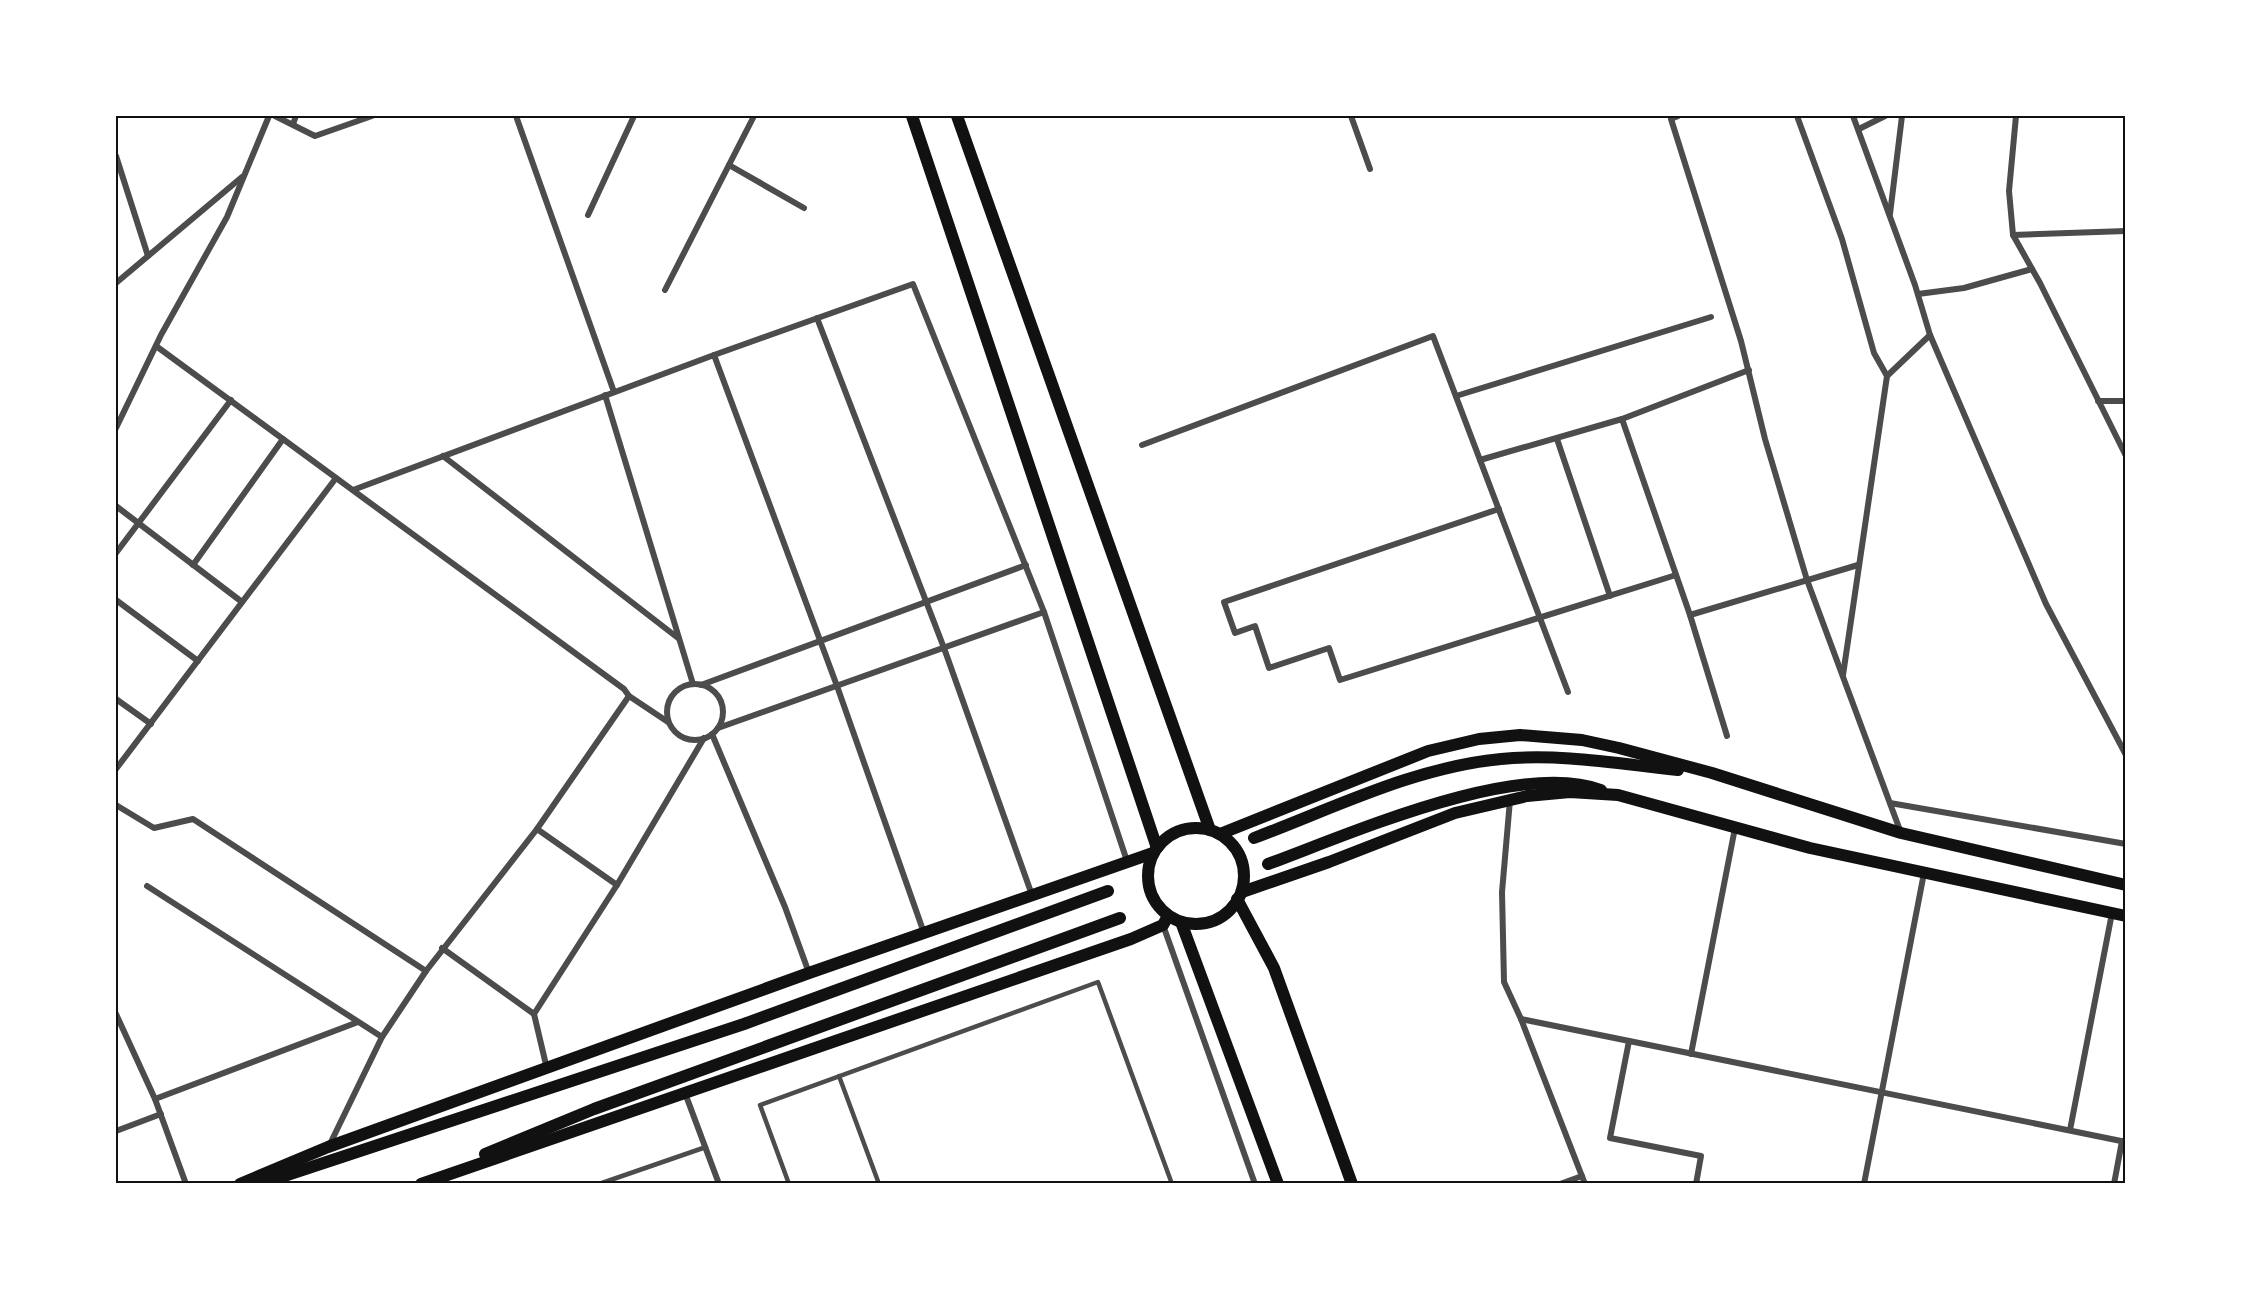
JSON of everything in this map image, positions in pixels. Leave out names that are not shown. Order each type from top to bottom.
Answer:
[{"type":"main road","points":[[912,116],[1155,851]]},
{"type":"main road","points":[[957,116],[1215,832],[1238,853],[1244,872],[1240,896],[1274,968],[1352,1184]]},
{"type":"main road","points":[[1166,920],[1151,894],[1148,866],[1155,851],[1175,832],[1190,828],[1215,832],[1428,751],[1479,739],[1520,735],[1582,740],[1712,773],[1902,833],[2126,885]]},
{"type":"main road","points":[[1254,838],[1430,772],[1464,764],[1532,757],[1712,773]]},
{"type":"main road","points":[[1268,864],[1418,810],[1488,791],[1559,782],[1587,784],[1617,795],[1810,848],[2126,916]]},
{"type":"main road","points":[[421,1184],[1131,939],[1166,920],[1207,923],[1222,917],[1240,896],[1435,820],[1510,800],[1570,792],[1617,795]]},
{"type":"main road","points":[[240,1184],[328,1147],[1155,851]]},
{"type":"main road","points":[[260,1184],[744,1024],[1108,891]]},
{"type":"main road","points":[[415,1184],[594,1109],[1120,918]]},
{"type":"main road","points":[[1181,922],[1278,1184]]},
{"type":"street","points":[[116,428],[156,346],[227,217],[269,116]]},
{"type":"street","points":[[275,116],[315,136],[372,116]]},
{"type":"street","points":[[293,124],[296,116]]},
{"type":"street","points":[[516,116],[614,392]]},
{"type":"street","points":[[588,215],[634,116]]},
{"type":"street","points":[[665,290],[754,116]]},
{"type":"street","points":[[1351,116],[1370,169]]},
{"type":"street","points":[[1678,116],[1671,118],[1749,370],[1765,439],[1807,580],[1902,833]]},
{"type":"street","points":[[1797,116],[1842,239],[1874,353],[1887,376],[1843,676]]},
{"type":"street","points":[[1853,116],[1918,294],[1930,335],[2046,604],[2126,755]]},
{"type":"street","points":[[1859,129],[1885,116]]},
{"type":"street","points":[[1890,218],[1902,116]]},
{"type":"street","points":[[2016,116],[2010,191],[2013,235],[2126,456]]},
{"type":"street","points":[[116,156],[148,256]]},
{"type":"street","points":[[729,165],[804,208]]},
{"type":"street","points":[[116,284],[244,175]]},
{"type":"street","points":[[2013,235],[2126,231]]},
{"type":"street","points":[[1918,294],[1964,288],[2032,269]]},
{"type":"street","points":[[353,490],[605,395],[913,284],[1044,612],[1126,861]]},
{"type":"street","points":[[1456,396],[1711,317]]},
{"type":"street","points":[[817,318],[944,648],[1032,895]]},
{"type":"street","points":[[1887,376],[1930,335]]},
{"type":"street","points":[[1142,446],[1433,336],[1568,692]]},
{"type":"street","points":[[156,346],[624,689],[629,696],[668,722],[673,730],[687,739],[704,738],[718,728],[1044,612]]},
{"type":"street","points":[[714,355],[837,686],[924,933]]},
{"type":"street","points":[[1480,460],[1622,419],[1749,370]]},
{"type":"street","points":[[605,395],[693,684]]},
{"type":"street","points":[[116,553],[231,400]]},
{"type":"street","points":[[2098,401],[2126,401]]},
{"type":"street","points":[[1622,419],[1690,615],[1727,736]]},
{"type":"street","points":[[193,565],[283,439]]},
{"type":"street","points":[[1557,439],[1610,596]]},
{"type":"street","points":[[443,456],[678,638]]},
{"type":"street","points":[[116,768],[336,478]]},
{"type":"street","points":[[116,506],[243,602]]},
{"type":"street","points":[[1499,509],[1224,602],[1235,633],[1255,626],[1269,668],[1329,648],[1340,680],[1676,575]]},
{"type":"street","points":[[701,685],[1026,565]]},
{"type":"street","points":[[1690,615],[1858,565]]},
{"type":"street","points":[[116,600],[198,661]]},
{"type":"street","points":[[668,722],[667,705],[671,697],[677,690],[693,684],[701,685],[716,694],[721,702],[723,711],[718,728]]},
{"type":"street","points":[[318,1165],[382,1037],[442,948],[537,829],[629,696]]},
{"type":"street","points":[[116,699],[151,724]]},
{"type":"street","points":[[712,734],[785,907],[809,973]]},
{"type":"street","points":[[534,1014],[617,885],[704,738]]},
{"type":"street","points":[[1510,800],[1502,892],[1504,982],[1521,1019],[1586,1184]]},
{"type":"street","points":[[1890,803],[2126,844]]},
{"type":"street","points":[[116,805],[154,828],[193,819],[426,971]]},
{"type":"street","points":[[1691,1054],[1735,827]]},
{"type":"street","points":[[537,829],[617,885]]},
{"type":"street","points":[[1864,1184],[1925,872]]},
{"type":"street","points":[[147,886],[382,1037]]},
{"type":"street","points":[[2070,1130],[2112,912]]},
{"type":"street","points":[[1166,920],[1255,1184]]},
{"type":"street","points":[[442,948],[534,1014],[547,1069]]},
{"type":"street","points":[[116,1014],[155,1099],[186,1184]]},
{"type":"street","points":[[1521,1019],[2124,1141],[2114,1184]]},
{"type":"street","points":[[155,1099],[358,1022]]},
{"type":"street","points":[[1629,1041],[1610,1138],[1701,1156],[1696,1184]]},
{"type":"street","points":[[685,1093],[719,1184]]},
{"type":"street","points":[[116,1131],[161,1114]]},
{"type":"street","points":[[1560,1184],[1582,1176]]},
{"type":"lane","points":[[789,1184],[760,1105],[1098,982],[1172,1184]]},
{"type":"lane","points":[[839,1076],[879,1184]]},
{"type":"lane","points":[[599,1184],[706,1147]]}]
